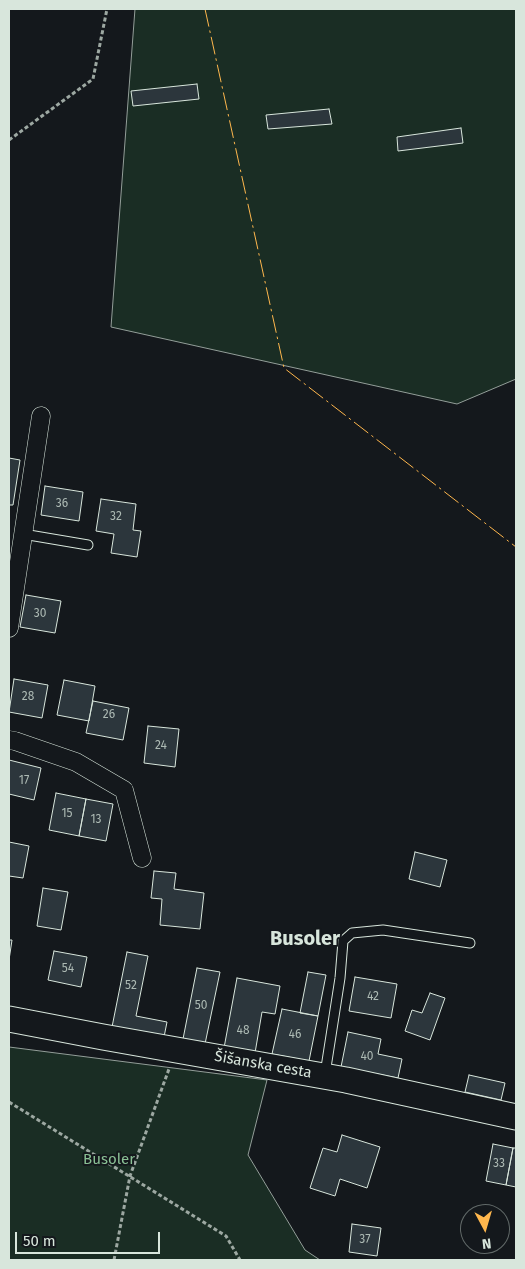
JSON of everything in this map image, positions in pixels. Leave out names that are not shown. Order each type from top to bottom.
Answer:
[{"type":"main road","name":"Šišanska cesta","points":[[9,1019],[325,1076],[516,1117]]},
{"type":"street","points":[[9,628],[41,416]]},
{"type":"street","points":[[9,740],[76,762],[124,790],[142,858]]},
{"type":"lane","points":[[23,534],[88,545]]},
{"type":"lane","points":[[325,1076],[340,978],[343,941],[352,933],[383,930],[470,943]]},
{"type":"path","points":[[9,140],[93,79],[107,9]]},
{"type":"path","points":[[114,1260],[130,1176],[176,1050]]},
{"type":"path","points":[[9,1102],[226,1236],[240,1260]]},
{"type":"green space","points":[[135,9],[516,9],[516,379],[457,404],[111,327]]},
{"type":"green space","name":"Busoler","points":[[9,1047],[267,1080],[248,1155],[305,1250],[320,1260],[9,1260]]},
{"type":"building","points":[[197,84],[199,99],[133,106],[131,91]]},
{"type":"building","points":[[329,109],[332,124],[268,129],[266,115]]},
{"type":"building","points":[[461,128],[463,143],[398,151],[397,137]]},
{"type":"building","points":[[9,458],[20,460],[13,505],[9,505]]},
{"type":"building","points":[[45,486],[83,492],[79,521],[41,515]]},
{"type":"building","points":[[101,499],[136,504],[133,530],[141,531],[137,557],[111,553],[114,534],[96,531]]},
{"type":"building","points":[[26,595],[61,601],[55,633],[20,627]]},
{"type":"building","points":[[14,679],[48,685],[42,718],[9,712]]},
{"type":"building","points":[[64,680],[95,686],[89,721],[57,715]]},
{"type":"building","points":[[93,701],[129,708],[123,740],[86,733]]},
{"type":"building","points":[[148,726],[179,729],[175,767],[144,763]]},
{"type":"building","points":[[9,760],[41,768],[34,800],[9,794]]},
{"type":"building","points":[[56,793],[86,799],[79,836],[49,830]]},
{"type":"building","points":[[86,799],[113,804],[106,841],[79,836]]},
{"type":"building","points":[[9,842],[29,846],[23,878],[9,876]]},
{"type":"building","points":[[415,852],[447,860],[440,887],[409,879]]},
{"type":"building","points":[[154,871],[176,873],[174,889],[204,893],[200,929],[160,925],[162,899],[151,898]]},
{"type":"building","points":[[43,888],[68,892],[61,930],[37,926]]},
{"type":"building","points":[[9,940],[12,940],[9,960]]},
{"type":"building","points":[[54,951],[87,957],[81,987],[48,980]]},
{"type":"building","points":[[127,952],[148,956],[136,1016],[167,1022],[164,1037],[112,1027]]},
{"type":"building","points":[[197,968],[220,972],[205,1044],[183,1039]]},
{"type":"building","points":[[308,972],[326,975],[318,1016],[300,1013]]},
{"type":"building","points":[[355,977],[397,984],[391,1018],[349,1011]]},
{"type":"building","points":[[237,978],[280,986],[275,1014],[262,1012],[255,1053],[224,1048]]},
{"type":"building","points":[[430,993],[445,998],[430,1040],[405,1031],[412,1010],[422,1013]]},
{"type":"building","points":[[282,1009],[318,1016],[309,1061],[272,1054]]},
{"type":"building","points":[[348,1032],[381,1039],[378,1054],[402,1059],[398,1078],[341,1067]]},
{"type":"building","points":[[469,1075],[505,1083],[501,1100],[465,1092]]},
{"type":"building","points":[[342,1135],[380,1147],[367,1188],[340,1179],[335,1196],[310,1188],[323,1148],[337,1152]]},
{"type":"building","points":[[493,1144],[513,1148],[506,1185],[486,1181]]},
{"type":"building","points":[[513,1148],[516,1148],[516,1187],[506,1185]]},
{"type":"building","points":[[352,1224],[381,1228],[377,1256],[349,1252]]},
{"type":"power","points":[[205,9],[284,368],[516,547]]},
{"type":"district","name":"Busoler","points":[[305,939]]}]
